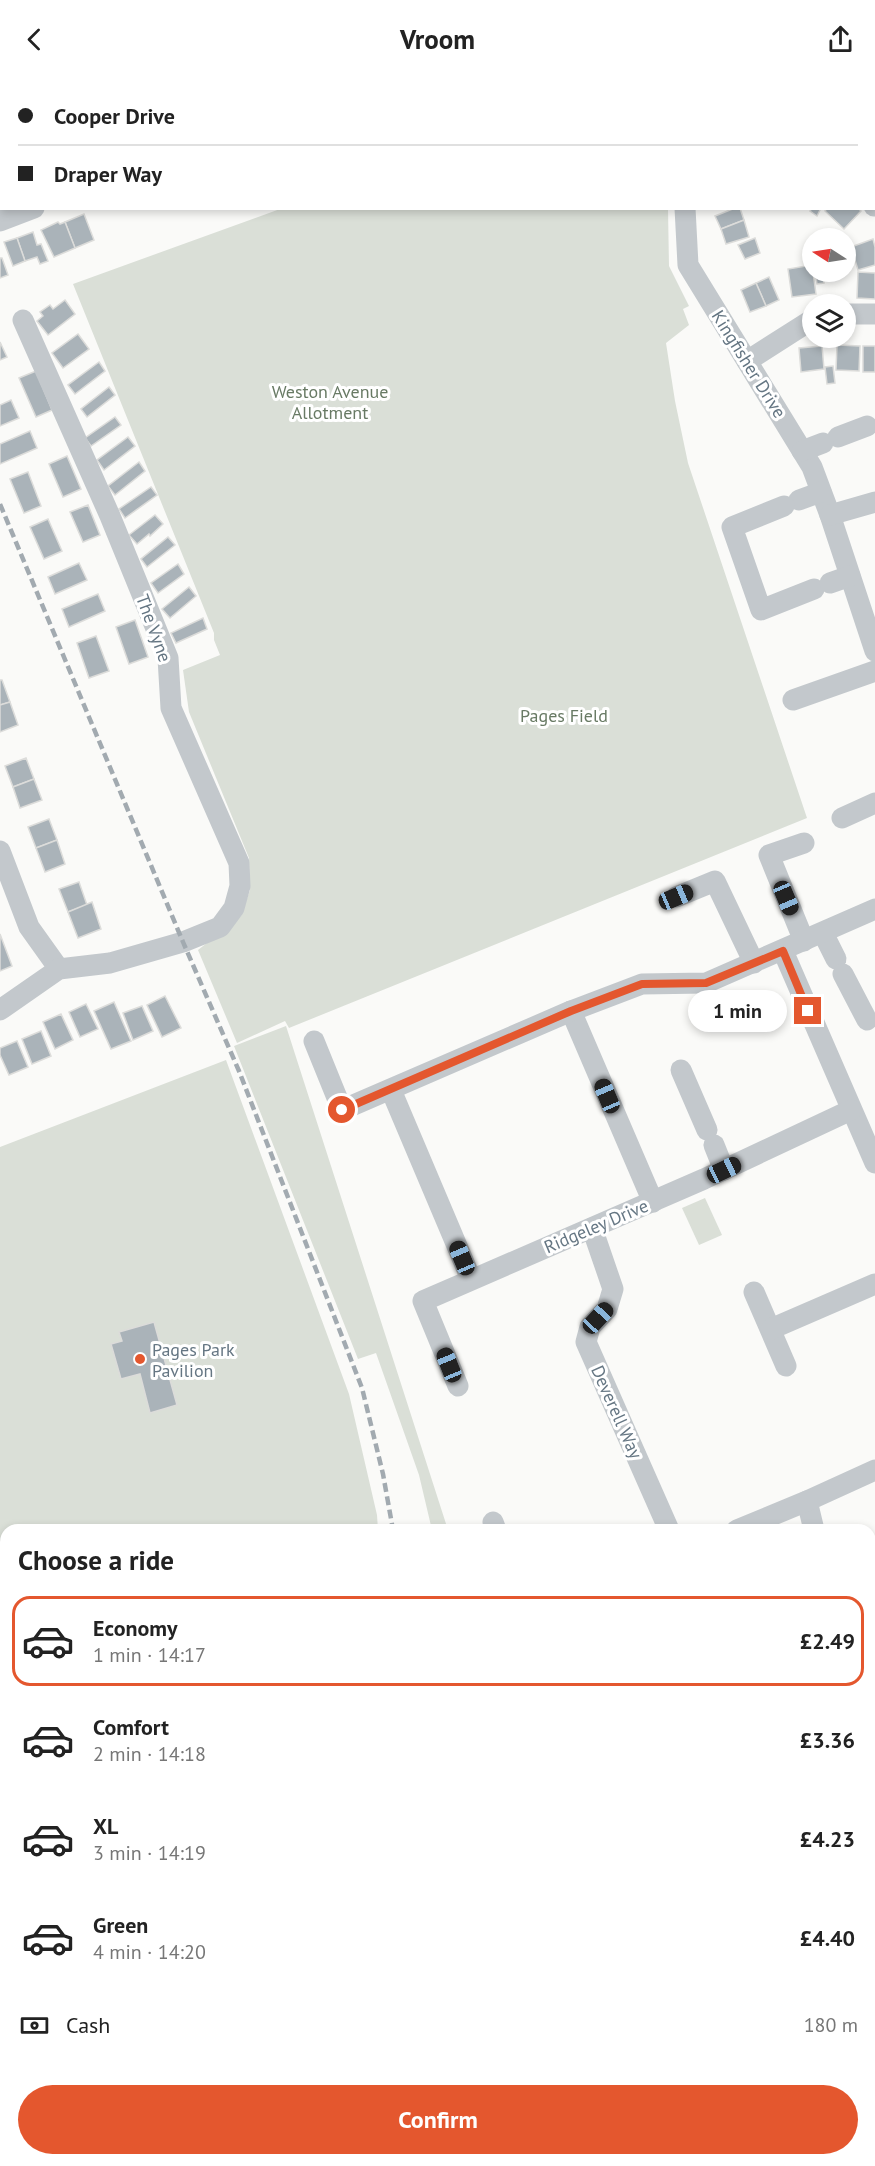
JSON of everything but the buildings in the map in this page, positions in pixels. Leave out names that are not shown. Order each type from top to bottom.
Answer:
[{"type":"street","points":[[0,221],[29,210]]},
{"type":"street","name":"Kingfisher Drive","points":[[685,210],[688,265],[812,467],[875,651]]},
{"type":"street","points":[[856,314],[875,314]]},
{"type":"street","name":"The Vyne","points":[[24,320],[110,516],[168,658],[171,708],[239,863],[240,886],[234,908],[220,927],[183,942],[111,963],[60,969]]},
{"type":"street","points":[[747,361],[802,326]]},
{"type":"street","points":[[802,451],[867,426]]},
{"type":"street","points":[[821,492],[732,527],[761,610],[850,576]]},
{"type":"street","points":[[830,515],[875,502]]},
{"type":"street","points":[[793,700],[875,671]]},
{"type":"street","points":[[842,818],[875,803]]},
{"type":"street","points":[[804,843],[769,855],[814,937],[839,967],[867,1020]]},
{"type":"street","points":[[0,851],[29,927],[60,969],[0,1010]]},
{"type":"street","points":[[676,897],[715,881],[754,963]]},
{"type":"street","points":[[314,1041],[342,1110],[571,1011],[642,984],[706,983],[875,909]]},
{"type":"street","points":[[783,951],[875,1163]]},
{"type":"street","points":[[571,1011],[653,1202]]},
{"type":"street","points":[[681,1070],[724,1170]]},
{"type":"street","points":[[391,1090],[471,1279]]},
{"type":"street","name":"Ridgeley Drive","points":[[458,1386],[423,1301],[653,1202],[851,1110]]},
{"type":"street","name":"Deverell Way","points":[[592,1228],[613,1289],[607,1308],[590,1327],[586,1342],[666,1524]]},
{"type":"street","points":[[771,1329],[875,1284]]},
{"type":"street","points":[[753,1292],[786,1366]]},
{"type":"street","points":[[751,1524],[875,1470]]},
{"type":"street","points":[[807,1501],[813,1524]]},
{"type":"green space","points":[[277,210],[668,210],[669,266],[689,306],[683,309],[689,325],[666,343],[688,463],[807,818],[289,1028],[285,1021],[237,1043],[198,950],[241,916],[250,890],[249,858],[189,712],[183,670],[220,655],[214,640],[214,633],[73,284]]},
{"type":"green space","points":[[286,1026],[446,1524],[431,1524],[419,1475],[376,1353],[358,1359],[234,1046]]},
{"type":"green space","points":[[226,1060],[349,1394],[378,1524],[0,1524],[0,1147]]},
{"type":"green space","points":[[705,1198],[722,1235],[699,1245],[682,1208]]},
{"type":"railway","points":[[0,504],[239,1071],[362,1388],[383,1474],[392,1524]]},
{"type":"place","name":"Pages Park Pavilion","points":[[140,1359]]},
{"type":"route","points":[[342,1110],[571,1011],[642,984],[706,983],[783,951],[808,1011]]},
{"type":"park label","name":"Weston Avenue Allotment","points":[[330,401]]},
{"type":"park label","name":"Pages Field","points":[[564,715]]}]
